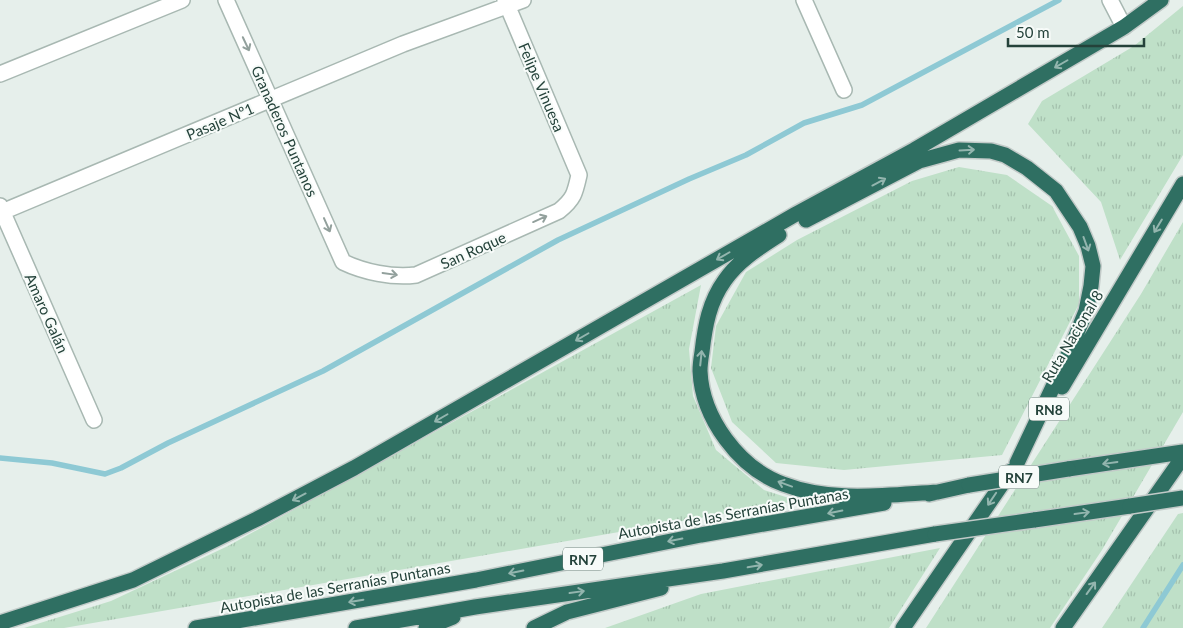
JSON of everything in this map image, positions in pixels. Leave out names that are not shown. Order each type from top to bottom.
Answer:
[{"type":"highway","points":[[0,624],[133,580],[354,468],[796,214],[914,150],[1124,27],[1161,0]]},
{"type":"highway","points":[[938,492],[845,497],[810,492],[782,484],[759,471],[737,453],[719,431],[706,402],[700,371],[706,321],[714,300],[725,280],[745,257],[784,232],[919,161],[959,150],[991,151],[1005,155],[1027,168],[1056,191],[1080,227],[1088,246],[1093,266],[1086,310],[1068,355],[1017,463]]},
{"type":"highway","name":"Ruta Nacional 8","points":[[903,628],[1017,463],[1183,184]]},
{"type":"highway","name":"Autopista de las Serranías Puntanas","points":[[196,628],[476,580],[701,535],[969,485],[1183,452]]},
{"type":"highway","points":[[1064,627],[1183,457]]},
{"type":"highway","name":"RN7","points":[[356,628],[475,607],[723,571],[935,534],[1183,498]]},
{"type":"highway","points":[[534,628],[567,612],[723,571]]},
{"type":"highway","points":[[426,628],[475,607]]},
{"type":"street","points":[[0,74],[182,0]]},
{"type":"street","name":"Granaderos Puntanos","points":[[226,0],[343,262]]},
{"type":"street","name":"Pasaje Nº1","points":[[1,209],[506,3],[523,0]]},
{"type":"street","points":[[804,0],[844,90]]},
{"type":"street","points":[[1110,0],[1124,27]]},
{"type":"street","name":"Felipe Vinuesa","points":[[506,3],[579,175]]},
{"type":"street","name":"San Roque","points":[[343,262],[359,270],[407,276],[416,275],[559,211],[575,195],[579,175]]},
{"type":"street","name":"Amaro Galán","points":[[1,209],[94,420]]},
{"type":"green space","points":[[1183,6],[1183,155],[1120,260],[1101,202],[1028,124],[1042,101],[1134,46]]},
{"type":"green space","points":[[959,167],[1007,175],[1052,206],[1079,256],[1079,304],[1002,455],[844,470],[776,463],[732,422],[711,368],[716,326],[746,272],[797,240],[912,181]]},
{"type":"green space","points":[[1183,222],[1183,412],[1102,550],[1050,628],[926,628],[1141,294]]},
{"type":"green space","points":[[701,285],[689,349],[693,396],[716,450],[764,490],[798,501],[64,628],[24,628],[111,601],[228,546]]},
{"type":"green space","points":[[1183,513],[1183,628],[1102,628],[1178,514]]},
{"type":"green space","points":[[940,548],[889,628],[605,628],[701,594]]},
{"type":"waterway","points":[[0,458],[52,463],[105,474],[121,468],[168,443],[323,371],[558,240],[689,179],[746,155],[804,123],[862,105],[1059,0]]},
{"type":"waterway","points":[[1143,628],[1183,565]]}]
